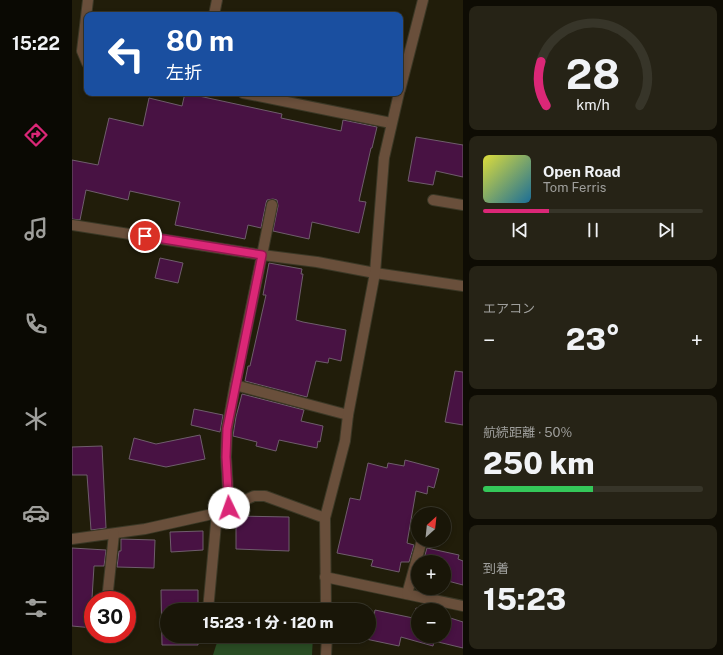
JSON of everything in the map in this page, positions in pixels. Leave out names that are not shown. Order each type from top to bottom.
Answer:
[{"type":"street","points":[[87,12],[88,0]]},
{"type":"street","points":[[215,12],[217,0]]},
{"type":"street","points":[[403,79],[424,0]]},
{"type":"street","points":[[84,34],[82,51],[84,56]]},
{"type":"street","points":[[258,96],[391,123]]},
{"type":"street","points":[[326,603],[325,518],[345,441],[348,415],[375,273],[384,158],[398,96]]},
{"type":"street","points":[[433,200],[463,204]]},
{"type":"street","points":[[229,508],[226,457],[227,429],[272,205]]},
{"type":"street","points":[[72,225],[262,255],[317,262],[375,273],[463,286]]},
{"type":"street","points":[[235,385],[348,415]]},
{"type":"street","points":[[72,538],[145,529],[217,513],[254,496],[265,496],[325,518]]},
{"type":"street","points":[[209,603],[217,513]]},
{"type":"street","points":[[108,591],[114,534]]},
{"type":"street","points":[[407,594],[420,547]]},
{"type":"street","points":[[325,577],[463,606]]},
{"type":"street","points":[[326,655],[327,643]]},
{"type":"green space","points":[[217,643],[313,643],[312,655],[213,655]]},
{"type":"building","points":[[184,96],[199,96],[282,114],[281,118],[341,131],[343,120],[377,127],[359,201],[366,202],[359,233],[312,222],[309,239],[273,231],[278,206],[277,200],[273,199],[267,200],[261,228],[248,225],[245,239],[175,225],[180,202],[130,191],[128,200],[86,190],[80,220],[72,219],[72,160],[98,165],[109,118],[143,126],[149,98],[182,106]]},
{"type":"building","points":[[416,137],[463,145],[463,177],[436,171],[433,185],[408,181]]},
{"type":"building","points":[[160,258],[183,263],[178,283],[155,278]]},
{"type":"building","points":[[269,263],[302,269],[301,274],[303,274],[296,320],[346,330],[341,361],[329,358],[328,363],[316,361],[307,397],[245,381],[248,366],[250,366],[266,295],[263,295]]},
{"type":"building","points":[[455,371],[463,372],[463,425],[445,422]]},
{"type":"building","points":[[242,394],[304,410],[301,421],[323,426],[320,442],[318,441],[317,448],[279,440],[276,451],[256,446],[257,442],[233,436]]},
{"type":"building","points":[[194,409],[223,415],[220,432],[191,425]]},
{"type":"building","points":[[200,435],[205,459],[166,467],[129,459],[134,438],[156,444]]},
{"type":"building","points":[[102,446],[106,528],[91,530],[87,475],[72,475],[72,447]]},
{"type":"building","points":[[405,460],[439,469],[434,488],[428,486],[427,494],[416,491],[413,507],[411,507],[411,520],[407,543],[411,544],[411,547],[413,547],[409,562],[401,562],[399,572],[371,566],[373,560],[337,553],[350,498],[360,500],[368,463],[387,468],[388,463],[404,466]]},
{"type":"building","points":[[236,516],[289,517],[289,551],[236,549]]},
{"type":"building","points":[[203,531],[203,550],[171,552],[170,532]]},
{"type":"building","points":[[121,539],[155,540],[154,568],[117,567],[119,551],[121,551]]},
{"type":"building","points":[[72,548],[106,550],[104,566],[94,566],[92,591],[84,591],[84,627],[72,626]]},
{"type":"building","points":[[427,548],[459,555],[458,559],[463,561],[463,585],[451,582],[451,555],[425,555]]},
{"type":"building","points":[[161,590],[198,590],[198,603],[161,603]]},
{"type":"building","points":[[376,610],[411,618],[411,640],[401,637],[399,646],[376,641]]},
{"type":"building","points":[[451,618],[463,622],[463,648],[442,643],[451,643]]},
{"type":"building","points":[[162,643],[198,643],[198,645],[162,645]]},
{"type":"building","points":[[422,643],[434,643],[433,646]]},
{"type":"route","points":[[145,236],[262,255],[227,429],[226,457],[229,508]]}]
